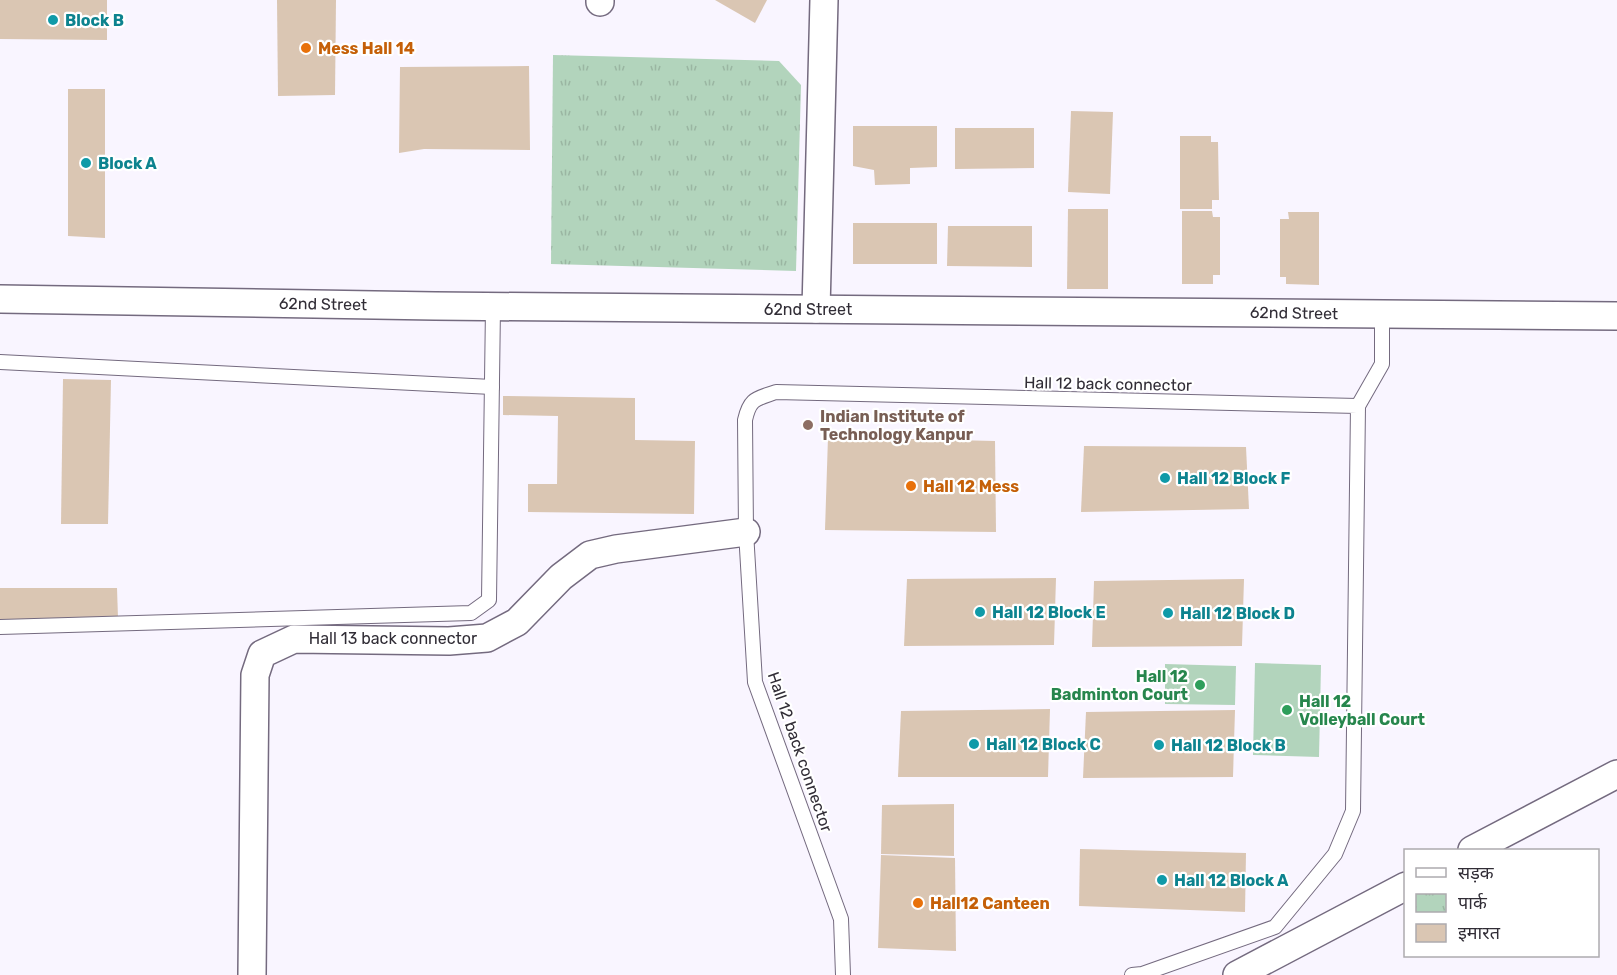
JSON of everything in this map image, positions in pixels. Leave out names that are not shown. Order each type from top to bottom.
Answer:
[{"type":"street","points":[[816,309],[824,0]]},
{"type":"street","name":"62nd Street","points":[[0,298],[492,307],[1617,316]]},
{"type":"street","name":"Hall 13 back connector","points":[[252,975],[255,675],[262,654],[294,639],[449,641],[487,638],[517,622],[561,577],[590,555],[616,549],[746,532]]},
{"type":"street","points":[[1474,849],[1617,774]]},
{"type":"street","points":[[1237,975],[1404,887]]},
{"type":"lane","points":[[0,627],[471,613],[489,600],[492,307]]},
{"type":"lane","points":[[1132,975],[1142,974],[1275,927],[1335,854],[1353,811],[1358,406],[1382,364],[1382,314]]},
{"type":"lane","points":[[0,362],[492,387]]},
{"type":"lane","name":"Hall 12 back connector","points":[[843,975],[841,919],[755,682],[746,532],[745,420],[748,406],[754,399],[776,392],[1358,406]]},
{"type":"green space","points":[[553,55],[779,61],[801,85],[796,271],[551,264]]},
{"type":"green space","name":"Hall 12 Volleyball Court","points":[[1255,663],[1321,665],[1319,757],[1253,755]]},
{"type":"green space","name":"Hall 12 Badminton Court","points":[[1165,664],[1236,666],[1235,705],[1165,704]]},
{"type":"building","name":"Block B","points":[[0,0],[107,0],[107,40],[0,39]]},
{"type":"building","name":"Mess Hall 14","points":[[277,0],[336,0],[335,95],[278,96]]},
{"type":"building","points":[[715,0],[767,0],[755,23]]},
{"type":"building","points":[[529,66],[530,150],[424,149],[399,153],[400,67]]},
{"type":"building","name":"Block A","points":[[68,89],[105,89],[105,238],[68,236]]},
{"type":"building","points":[[1071,111],[1113,112],[1110,194],[1068,192]]},
{"type":"building","points":[[853,126],[937,126],[937,167],[910,168],[910,184],[875,185],[874,170],[853,166]]},
{"type":"building","points":[[955,128],[1034,128],[1034,168],[955,169]]},
{"type":"building","points":[[1180,136],[1211,136],[1211,142],[1218,142],[1219,200],[1212,200],[1212,209],[1180,209]]},
{"type":"building","points":[[1068,209],[1108,209],[1108,289],[1067,289]]},
{"type":"building","points":[[1182,211],[1212,211],[1213,217],[1220,217],[1220,275],[1213,275],[1213,284],[1182,284]]},
{"type":"building","points":[[1288,212],[1319,212],[1319,285],[1286,284],[1286,277],[1280,277],[1280,219],[1289,219]]},
{"type":"building","points":[[853,223],[937,223],[937,264],[853,264]]},
{"type":"building","points":[[948,226],[1032,226],[1032,267],[947,266]]},
{"type":"building","points":[[63,379],[111,380],[108,524],[61,524]]},
{"type":"building","points":[[503,396],[635,398],[635,440],[695,441],[694,514],[528,512],[528,484],[557,484],[558,416],[503,415]]},
{"type":"building","name":"Hall 12 Mess","points":[[828,437],[995,441],[996,532],[825,530]]},
{"type":"building","name":"Hall 12 Block F","points":[[1084,446],[1246,447],[1249,509],[1081,512]]},
{"type":"building","name":"Hall 12 Block E","points":[[1056,578],[1054,645],[904,646],[907,579]]},
{"type":"building","name":"Hall 12 Block D","points":[[1244,579],[1242,646],[1092,647],[1094,581]]},
{"type":"building","points":[[0,588],[117,588],[118,618],[0,623]]},
{"type":"building","name":"Hall 12 Block C","points":[[1050,709],[1048,777],[898,777],[901,711]]},
{"type":"building","name":"Hall 12 Block B","points":[[1235,710],[1233,777],[1083,778],[1086,712]]},
{"type":"building","points":[[954,804],[954,856],[881,854],[882,805]]},
{"type":"building","name":"Hall 12 Block A","points":[[1080,849],[1246,853],[1245,912],[1079,906]]},
{"type":"building","name":"Hall12 Canteen","points":[[881,855],[955,858],[956,951],[878,948]]},
{"type":"place","name":"Block B","points":[[53,20]]},
{"type":"place","name":"Mess Hall 14","points":[[306,48]]},
{"type":"place","name":"Block A","points":[[86,163]]},
{"type":"place","name":"Indian Institute of Technology Kanpur","points":[[808,425]]},
{"type":"place","name":"Hall 12 Block F","points":[[1165,478]]},
{"type":"place","name":"Hall 12 Mess","points":[[911,486]]},
{"type":"place","name":"Hall 12 Block E","points":[[980,612]]},
{"type":"place","name":"Hall 12 Block D","points":[[1168,613]]},
{"type":"place","name":"Hall 12 Badminton Court","points":[[1200,685]]},
{"type":"place","name":"Hall 12 Volleyball Court","points":[[1287,710]]},
{"type":"place","name":"Hall 12 Block C","points":[[974,744]]},
{"type":"place","name":"Hall 12 Block B","points":[[1159,745]]},
{"type":"place","name":"Hall 12 Block A","points":[[1162,880]]},
{"type":"place","name":"Hall12 Canteen","points":[[918,903]]}]
